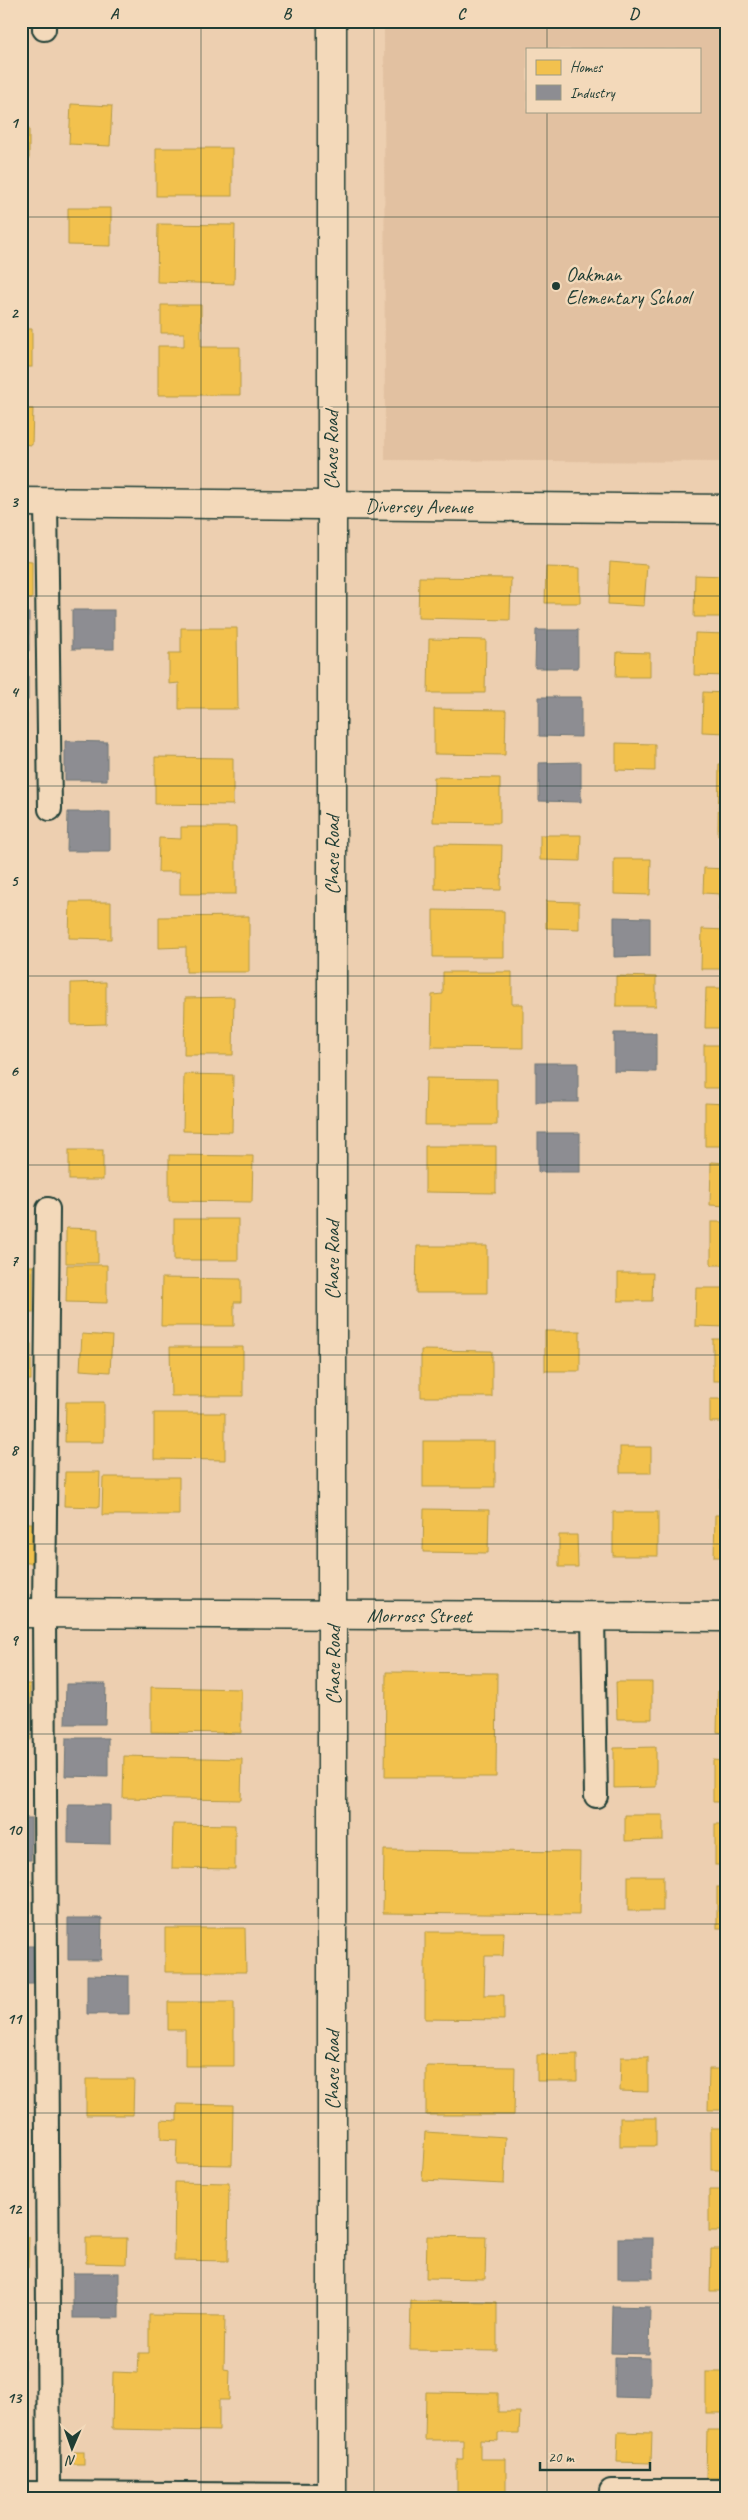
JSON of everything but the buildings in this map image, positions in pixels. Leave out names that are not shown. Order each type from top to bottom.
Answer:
[{"type":"street","name":"Chase Road","points":[[332,21],[332,2497]]},
{"type":"street","name":"Diversey Avenue","points":[[34,502],[727,509]]},
{"type":"street","name":"Morross Street","points":[[33,1613],[727,1617]]},
{"type":"lane","points":[[34,502],[50,810]]},
{"type":"lane","points":[[48,1209],[33,1613],[49,2493]]},
{"type":"lane","points":[[593,1616],[596,1796]]},
{"type":"lane","points":[[611,2491],[727,2491]]},
{"type":"lane","points":[[21,2493],[332,2497]]},
{"type":"shaded area","name":"Oakman Elementary School","points":[[384,21],[727,21],[727,462],[385,460]]},
{"type":"place","name":"Oakman Elementary School","points":[[556,286]]}]
